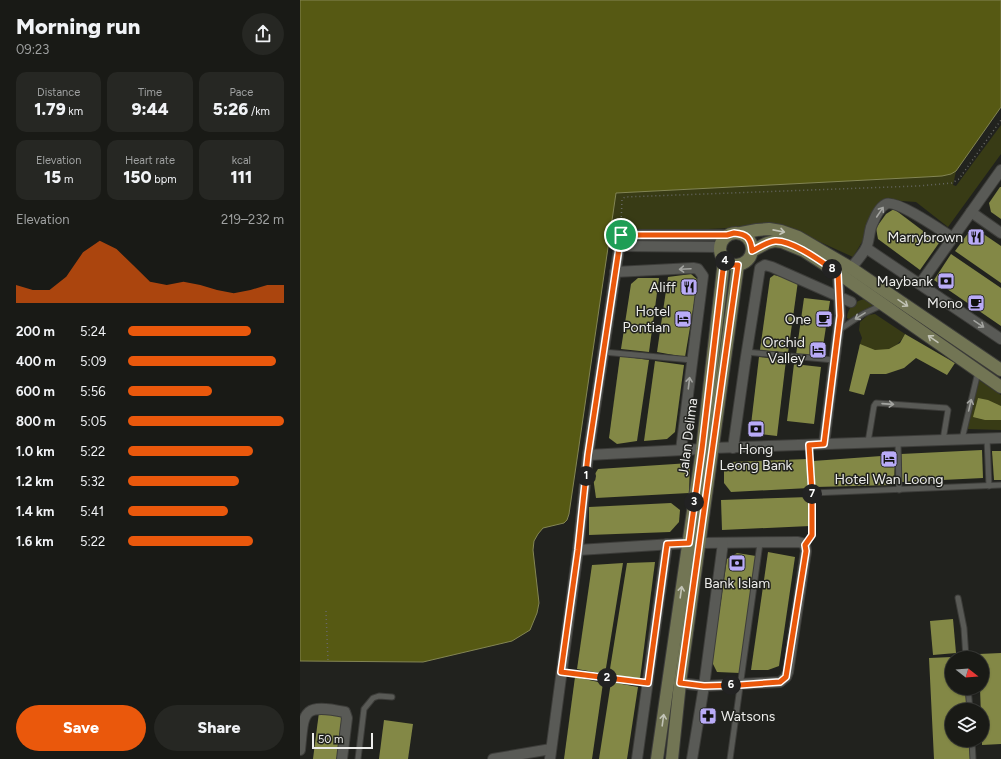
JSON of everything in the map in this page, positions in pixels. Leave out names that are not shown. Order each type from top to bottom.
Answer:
[{"type":"street","points":[[920,284],[1001,170]]},
{"type":"street","points":[[851,268],[866,248],[871,229],[880,210],[886,204],[893,203],[907,209],[953,238]]},
{"type":"street","points":[[971,212],[1001,233]]},
{"type":"street","points":[[497,758],[551,754],[578,550],[588,455],[621,235],[727,235],[763,230],[788,233],[798,237],[851,268],[1001,370]]},
{"type":"street","points":[[727,235],[722,240],[720,254],[724,261],[731,265],[738,265],[745,263],[750,258],[752,251],[751,243],[747,237],[741,233]]},
{"type":"street","points":[[752,251],[767,243],[775,241],[782,242],[804,251],[1000,385]]},
{"type":"street","points":[[619,246],[720,247]]},
{"type":"street","points":[[866,248],[1001,339]]},
{"type":"street","name":"Jalan Delima","points":[[707,449],[724,261]]},
{"type":"street","name":"Jalan Delima","points":[[657,759],[694,543],[707,449],[738,265]]},
{"type":"street","points":[[733,448],[746,352],[759,273],[762,266],[765,265],[772,267],[851,302]]},
{"type":"street","points":[[616,272],[693,268],[698,269],[703,276],[681,450]]},
{"type":"street","points":[[824,444],[840,316],[838,273]]},
{"type":"street","points":[[840,316],[851,302],[868,294]]},
{"type":"street","points":[[588,455],[868,442],[1001,438]]},
{"type":"street","points":[[578,550],[694,543],[798,542],[805,545],[806,551],[786,677],[780,682],[740,685],[704,686],[680,683]]},
{"type":"street","name":"Jalan Delima","points":[[670,759],[673,746],[680,683],[694,543]]},
{"type":"street","points":[[692,759],[704,686],[723,543]]},
{"type":"street","points":[[637,759],[667,544]]},
{"type":"street","points":[[300,750],[304,720],[308,711],[314,709],[345,712],[347,718],[342,759]]},
{"type":"lane","points":[[838,331],[863,314],[883,304]]},
{"type":"lane","points":[[603,352],[692,360]]},
{"type":"lane","points":[[746,352],[834,360]]},
{"type":"lane","points":[[962,440],[978,371]]},
{"type":"lane","points":[[868,442],[870,424],[876,403],[946,408],[948,410],[943,440]]},
{"type":"lane","points":[[987,439],[989,486]]},
{"type":"lane","points":[[898,442],[899,490]]},
{"type":"lane","points":[[805,545],[812,535],[812,493],[809,445]]},
{"type":"lane","points":[[812,493],[1001,485]]},
{"type":"lane","points":[[730,759],[760,543]]},
{"type":"lane","points":[[958,598],[964,628],[966,651]]},
{"type":"lane","points":[[561,672],[648,683]]},
{"type":"lane","points":[[358,759],[364,709],[372,698],[379,696],[392,697]]},
{"type":"lane","points":[[972,747],[973,759]]},
{"type":"path","points":[[621,235],[622,199],[625,197],[918,186],[956,182],[1001,120]]},
{"type":"path","points":[[326,611],[328,661]]},
{"type":"green space","points":[[1001,125],[1001,154],[948,227],[916,202],[887,200],[853,257],[785,226],[684,230],[608,243],[616,193],[925,177],[945,175],[956,171],[953,185],[956,186]]},
{"type":"green space","points":[[865,299],[877,306],[849,319],[847,318],[850,308],[858,301]]},
{"type":"green space","points":[[875,314],[905,334],[896,346],[891,349],[880,351],[859,347],[862,338],[859,330],[860,322],[868,315]]},
{"type":"green space","points":[[979,380],[1001,395],[1001,430],[967,429]]},
{"type":"shaded area","points":[[300,0],[1001,0],[1001,107],[956,171],[951,174],[925,177],[616,193],[569,514],[564,523],[543,528],[534,541],[533,550],[539,603],[537,613],[530,630],[512,641],[423,662],[300,661]]},
{"type":"building","points":[[1000,187],[1001,219],[991,212],[989,203]]},
{"type":"building","points":[[894,209],[939,243],[920,270],[878,239],[876,228],[886,214]]},
{"type":"building","points":[[979,231],[1001,246],[1001,283],[955,251],[969,232]]},
{"type":"building","points":[[951,254],[1001,288],[1001,326],[934,280]]},
{"type":"building","points":[[691,274],[698,280],[685,357],[657,352],[668,277]]},
{"type":"building","points":[[774,275],[798,281],[788,353],[760,350],[770,278]]},
{"type":"building","points":[[638,278],[659,278],[649,352],[621,349],[631,284]]},
{"type":"building","points":[[804,298],[830,301],[821,359],[796,355]]},
{"type":"building","points":[[905,334],[955,363],[947,375],[916,358],[904,368],[886,374],[870,374],[864,395],[849,391],[860,344],[875,350],[889,349],[900,343]]},
{"type":"building","points":[[620,356],[649,360],[637,441],[617,444],[609,438]]},
{"type":"building","points":[[759,357],[786,360],[777,436],[750,433]]},
{"type":"building","points":[[655,361],[684,365],[675,432],[667,439],[644,441]]},
{"type":"building","points":[[794,364],[821,367],[814,424],[787,421]]},
{"type":"building","points":[[978,398],[988,400],[1001,406],[1001,420],[985,420],[973,417]]},
{"type":"building","points":[[982,450],[983,478],[902,482],[901,454]]},
{"type":"building","points":[[992,451],[1001,451],[1001,480],[994,480]]},
{"type":"building","points":[[895,455],[894,485],[815,487],[813,461]]},
{"type":"building","points":[[808,459],[809,488],[731,492],[724,483],[724,470],[731,462]]},
{"type":"building","points":[[690,463],[689,493],[596,498],[593,477],[598,469]]},
{"type":"building","points":[[809,497],[810,526],[722,530],[721,500]]},
{"type":"building","points":[[671,503],[680,510],[679,522],[670,532],[589,535],[589,507]]},
{"type":"building","points":[[768,552],[795,557],[779,666],[768,670],[751,670]]},
{"type":"building","points":[[737,553],[756,556],[740,673],[717,672],[712,662],[727,559]]},
{"type":"building","points":[[655,562],[640,679],[609,675],[627,563]]},
{"type":"building","points":[[623,563],[605,674],[577,669],[592,565]]},
{"type":"building","points":[[953,619],[956,651],[945,651],[945,654],[933,655],[930,621]]},
{"type":"building","points":[[1001,653],[1001,744],[989,745],[989,703],[981,703],[980,695],[989,695],[989,654]]},
{"type":"building","points":[[945,657],[945,695],[966,695],[967,703],[945,703],[945,747],[969,747],[970,759],[934,759],[929,658]]},
{"type":"building","points":[[575,677],[603,683],[592,759],[564,759]]},
{"type":"building","points":[[611,682],[638,687],[627,759],[599,759]]},
{"type":"building","points":[[319,712],[342,714],[337,759],[313,759]]},
{"type":"building","points":[[384,720],[413,724],[408,759],[379,759]]},
{"type":"place","name":"Marrybrown","points":[[976,237]]},
{"type":"place","name":"Maybank","points":[[946,281]]},
{"type":"place","name":"Aliff","points":[[689,287]]},
{"type":"place","name":"Mono","points":[[976,303]]},
{"type":"place","name":"Hotel Pontian","points":[[683,319]]},
{"type":"place","name":"One","points":[[824,319]]},
{"type":"place","name":"Orchid Valley","points":[[818,350]]},
{"type":"place","name":"Hong Leong Bank","points":[[756,429]]},
{"type":"place","name":"Hotel Wan Loong","points":[[889,459]]},
{"type":"place","name":"Bank Islam","points":[[737,563]]},
{"type":"place","name":"Watsons","points":[[708,716]]},
{"type":"route","points":[[741,233],[747,237],[751,243],[752,251],[767,243],[775,241],[782,242],[804,251],[838,273],[840,316],[824,444],[809,445],[812,493],[812,535],[805,545],[806,551],[788,672],[784,680],[780,682],[704,686],[680,683],[698,543],[738,265],[731,265],[724,261],[702,449],[689,543],[667,544],[648,683],[561,672],[578,550],[588,455],[600,367],[621,235],[727,235],[741,233]]}]
